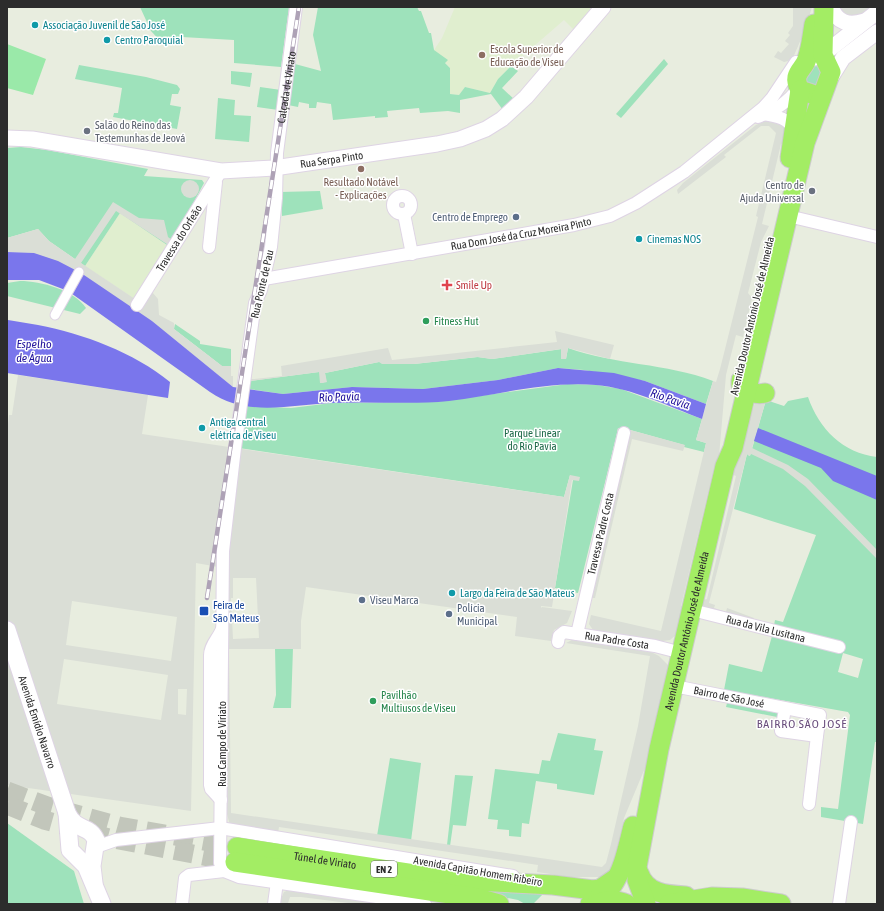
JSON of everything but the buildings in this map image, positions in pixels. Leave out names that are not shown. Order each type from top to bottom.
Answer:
[{"type":"main road","name":"Avenida Doutor António José de Almeida","points":[[742,391],[743,388],[740,383],[746,361],[745,343],[788,167],[794,133],[822,9]]},
{"type":"main road","name":"Avenida Doutor António José de Almeida","points":[[646,904],[637,880],[638,867],[659,749],[742,391],[788,216],[805,143],[831,72],[809,69]]},
{"type":"main road","points":[[809,69],[813,95],[823,89],[828,82]]},
{"type":"main road","name":"Avenida Doutor António José de Almeida","points":[[788,167],[792,175],[784,208],[788,216]]},
{"type":"main road","points":[[742,391],[759,394],[766,393]]},
{"type":"main road","name":"Avenida Emídio Navarro","points":[[7,630],[67,813]]},
{"type":"main road","name":"Avenida Doutor António José de Almeida","points":[[596,902],[607,891],[616,878],[627,849],[638,804],[659,749]]},
{"type":"main road","points":[[67,813],[70,836],[68,843],[70,850],[86,866],[102,904]]},
{"type":"main road","points":[[67,813],[75,825],[93,840]]},
{"type":"main road","points":[[70,836],[77,830],[93,840]]},
{"type":"main road","points":[[78,857],[89,856],[93,840]]},
{"type":"main road","points":[[93,840],[92,866],[94,883]]},
{"type":"main road","name":"Túnel de Viriato","points":[[229,858],[454,880],[560,886]]},
{"type":"main road","name":"Túnel de Viriato","points":[[229,858],[477,898],[499,904]]},
{"type":"main road","points":[[638,867],[640,876],[653,891],[669,895],[742,898],[781,904]]},
{"type":"main road","name":"EN 2","points":[[560,886],[600,889],[616,878]]},
{"type":"main road","points":[[560,886],[596,902],[620,902],[627,904]]},
{"type":"main road","points":[[669,904],[712,897]]},
{"type":"street","name":"Calçada de Viriato","points":[[276,167],[276,153],[296,7]]},
{"type":"street","name":"Rua Serpa Pinto","points":[[7,138],[32,139],[219,175],[437,144],[460,139],[486,129],[502,119],[526,97],[603,7]]},
{"type":"street","points":[[794,133],[789,122],[763,111],[802,52],[822,9],[843,22],[854,24],[864,21]]},
{"type":"street","points":[[772,98],[809,69],[864,21],[877,12]]},
{"type":"street","points":[[828,82],[842,58],[877,32]]},
{"type":"street","name":"Rua Dom José da Cruz Moreira Pinto","points":[[264,279],[598,220],[636,203],[684,172],[749,120],[763,111],[788,100],[809,69]]},
{"type":"street","name":"Rua Ponte de Pau","points":[[235,448],[255,303],[264,279],[274,221],[276,167]]},
{"type":"street","points":[[209,247],[219,175]]},
{"type":"street","name":"Travessa do Orfeão","points":[[137,305],[219,175]]},
{"type":"street","points":[[404,214],[412,254]]},
{"type":"street","points":[[788,216],[877,237]]},
{"type":"street","points":[[55,315],[79,272]]},
{"type":"street","name":"Travessa Padre Costa","points":[[576,634],[624,433]]},
{"type":"street","name":"Rua Campo de Viriato","points":[[220,828],[221,800],[211,789],[210,785],[210,655],[211,646],[218,638],[223,627],[223,551],[235,448]]},
{"type":"street","name":"Rua da Vila Lusitana","points":[[692,610],[839,647]]},
{"type":"street","name":"Rua Padre Costa","points":[[558,642],[561,633],[576,634],[654,646],[682,653]]},
{"type":"street","name":"Bairro de São José","points":[[674,686],[820,715],[809,804]]},
{"type":"street","points":[[785,709],[781,731],[817,736]]},
{"type":"street","points":[[840,904],[851,822]]},
{"type":"street","points":[[220,828],[229,858],[239,877],[425,904]]},
{"type":"street","name":"Avenida Capitão Homem Ribeiro","points":[[93,840],[116,840],[220,828],[285,840],[484,870],[560,886]]},
{"type":"street","name":"Avenida Capitão Homem Ribeiro","points":[[229,858],[225,841],[235,836],[256,839],[285,840]]},
{"type":"street","points":[[182,904],[185,878],[229,858]]},
{"type":"street","points":[[274,904],[277,882]]},
{"type":"shaded area","name":"Escola Superior de Educação de Viseu","points":[[455,7],[594,7],[574,30],[564,20],[511,66],[498,79],[490,93],[465,87],[459,95],[450,94],[450,68],[434,50],[442,38]]},
{"type":"shaded area","points":[[793,7],[812,7],[805,30],[792,60],[784,62],[774,57],[778,51],[781,53],[789,44],[785,41],[790,35],[788,33],[793,26]]},
{"type":"shaded area","points":[[835,7],[876,7],[863,16],[852,19]]},
{"type":"shaded area","points":[[765,121],[774,121],[786,126],[789,146],[781,144],[762,224],[769,226],[761,242],[748,293],[752,298],[743,337],[736,335],[726,375],[718,468],[714,467],[681,606],[685,607],[677,634],[670,640],[662,641],[593,630],[589,624],[591,615],[661,631],[706,443],[696,440],[713,381],[716,382],[720,369],[758,217],[756,216],[776,133],[769,126],[761,126],[724,155],[726,157],[678,194],[677,190],[683,183],[756,125]]},
{"type":"shaded area","points":[[190,180],[196,183],[199,189],[196,195],[190,198],[184,195],[181,189],[184,183]]},
{"type":"shaded area","points":[[113,202],[139,218],[164,220],[168,237],[176,243],[173,248],[116,211],[81,263],[135,299],[152,292],[158,299],[159,315],[174,323],[174,329],[222,366],[231,366],[233,387],[152,321],[34,253],[7,252],[7,238],[38,229],[49,241],[75,259]]},
{"type":"shaded area","points":[[120,213],[170,247],[135,299],[85,266]]},
{"type":"shaded area","points":[[555,331],[614,345],[610,359],[568,348],[566,359],[561,359],[561,349],[492,359],[477,357],[414,364],[382,364],[379,362],[325,373],[327,382],[323,383],[320,383],[319,372],[250,381],[250,379],[282,376],[281,366],[388,348],[392,360],[557,342]]},
{"type":"shaded area","name":"Largo da Feira de São Mateus","points":[[18,375],[148,395],[142,434],[564,497],[570,475],[580,477],[579,481],[572,480],[552,607],[541,606],[541,608],[572,611],[567,623],[554,630],[551,641],[515,636],[517,617],[306,587],[301,621],[301,649],[229,649],[231,813],[602,867],[606,863],[611,844],[638,726],[650,656],[566,643],[572,640],[651,652],[659,656],[669,666],[669,679],[665,679],[649,747],[653,749],[624,818],[612,869],[606,876],[571,877],[537,872],[538,865],[279,827],[278,833],[230,825],[227,814],[224,568],[196,563],[191,811],[7,785],[7,433],[9,415],[12,415]],"holes":[[[233,578],[256,578],[259,638],[233,639],[231,598],[233,598]],[[72,601],[177,617],[171,661],[66,645]],[[64,659],[168,675],[161,720],[57,704]],[[178,689],[187,689],[186,715],[178,714]]]},
{"type":"shaded area","points":[[756,399],[766,400],[752,448],[788,465],[808,479],[877,550],[877,559],[805,486],[783,469],[751,454],[749,456],[747,454],[709,603],[715,605],[714,608],[726,612],[727,608],[754,618],[753,621],[705,608],[702,600],[707,599],[736,476],[731,474],[743,443]]},
{"type":"shaded area","points":[[618,428],[623,428],[685,445],[683,451],[632,439],[595,598],[592,598],[629,437],[627,434],[617,431]]},
{"type":"shaded area","points":[[289,890],[385,904],[356,904],[301,897],[290,897],[288,903],[279,903],[284,892]]},
{"type":"green space","points":[[140,7],[289,7],[281,67],[234,63],[234,40],[182,37],[164,45],[151,31]]},
{"type":"green space","points":[[318,7],[417,7],[419,11],[421,11],[429,33],[431,33],[434,50],[448,60],[445,63],[450,68],[450,94],[459,95],[465,87],[490,93],[498,79],[511,66],[518,71],[502,88],[515,100],[503,110],[491,94],[460,100],[460,113],[448,111],[420,113],[419,108],[387,111],[388,117],[375,118],[375,116],[333,120],[331,104],[317,102],[316,108],[309,108],[309,104],[299,102],[298,107],[288,105],[295,64],[321,71],[313,35]]},
{"type":"green space","points":[[7,44],[46,59],[33,95],[7,88]]},
{"type":"green space","points":[[664,59],[668,64],[621,118],[616,114]]},
{"type":"green space","points":[[79,65],[146,77],[177,85],[180,89],[178,94],[172,94],[170,105],[181,107],[177,129],[113,117],[114,113],[118,113],[122,88],[75,79]]},
{"type":"green space","points":[[815,65],[822,68],[819,83],[813,87],[804,81],[808,69]]},
{"type":"green space","points":[[231,71],[252,73],[250,87],[231,84]]},
{"type":"green space","points":[[260,87],[281,90],[278,110],[257,107]]},
{"type":"green space","points":[[218,98],[235,100],[234,115],[251,116],[249,142],[215,139]]},
{"type":"green space","points":[[21,147],[47,150],[148,169],[144,176],[202,180],[204,183],[170,247],[120,213],[85,266],[49,241],[38,229],[7,238],[7,148]]},
{"type":"green space","points":[[320,191],[323,209],[282,216],[280,192]]},
{"type":"green space","points":[[28,281],[56,288],[74,296],[86,308],[80,314],[7,296],[7,283]]},
{"type":"green space","points":[[175,324],[200,341],[200,344],[231,349],[231,366],[222,366],[174,329]]},
{"type":"green space","points":[[568,348],[604,358],[659,367],[695,375],[713,381],[706,404],[645,381],[584,370],[558,368],[498,380],[423,389],[352,387],[283,394],[249,389],[250,381],[319,372],[326,382],[325,373],[379,362],[414,364],[478,357],[492,359],[562,349],[566,359]]},
{"type":"green space","name":"Parque Linear do Rio Pavia","points":[[568,384],[597,385],[621,389],[702,419],[696,440],[706,443],[704,452],[623,428],[622,430],[618,429],[578,593],[555,588],[573,480],[570,475],[564,497],[239,448],[247,406],[291,408],[332,403],[435,402]]},
{"type":"green space","points":[[808,397],[819,419],[834,438],[853,450],[865,455],[877,457],[877,742],[875,742],[863,824],[821,817],[821,807],[838,809],[850,715],[848,712],[724,690],[729,664],[762,672],[772,636],[841,653],[844,644],[774,625],[775,620],[783,622],[816,535],[734,509],[747,454],[750,456],[766,400],[784,406],[788,401]],"holes":[[[843,653],[863,659],[858,678],[838,672]]]},
{"type":"green space","points":[[275,648],[293,648],[291,708],[273,708],[276,695]]},
{"type":"green space","points":[[727,703],[777,713],[777,717],[726,707]]},
{"type":"green space","points":[[558,733],[596,739],[594,750],[603,751],[594,795],[557,789],[557,784],[536,781],[529,824],[522,823],[521,837],[509,836],[509,830],[497,829],[498,820],[488,819],[495,769],[539,774],[542,760],[550,761]]},
{"type":"green space","points":[[390,758],[421,763],[411,841],[377,836]]},
{"type":"green space","points":[[455,775],[473,776],[466,826],[453,825],[450,846],[447,845]]},
{"type":"green space","points":[[7,823],[74,871],[84,904],[7,904]]},
{"type":"green space","points":[[439,885],[545,892],[533,904],[525,904],[518,900]]},
{"type":"water","name":"Rio Pavia","points":[[7,252],[34,253],[58,261],[81,273],[152,321],[233,387],[283,394],[352,387],[423,389],[498,380],[558,368],[614,373],[645,381],[706,404],[702,419],[650,398],[623,390],[596,385],[577,384],[522,389],[435,402],[318,404],[270,408],[240,405],[225,400],[210,392],[68,291],[39,280],[7,280]]},
{"type":"water","name":"Espelho de Água","points":[[8,320],[73,333],[124,353],[156,371],[170,382],[168,398],[7,373]]},
{"type":"water","points":[[758,428],[877,476],[877,500],[833,481],[821,468],[754,441]]},
{"type":"tunnel","points":[[7,791],[47,806],[119,826],[237,847]]},
{"type":"tunnel","points":[[7,805],[44,820],[109,838],[235,862]]},
{"type":"railway","points":[[207,598],[299,7]]},
{"type":"place","name":"Associação Juvenil de São José","points":[[35,25]]},
{"type":"place","name":"Centro Paroquial","points":[[107,40]]},
{"type":"place","name":"Escola Superior de Educação de Viseu","points":[[482,55]]},
{"type":"place","name":"Salão do Reino das Testemunhas de Jeová","points":[[87,131]]},
{"type":"place","name":"Resultado Notável - Explicações","points":[[361,169]]},
{"type":"place","name":"Centro de Ajuda Universal","points":[[812,191]]},
{"type":"place","name":"Centro de Emprego","points":[[516,217]]},
{"type":"place","name":"Cinemas NOS","points":[[639,239]]},
{"type":"place","name":"Smile Up","points":[[447,285]]},
{"type":"place","name":"Fitness Hut","points":[[426,321]]},
{"type":"place","name":"Antiga central elétrica de Viseu","points":[[202,428]]},
{"type":"place","name":"Largo da Feira de São Mateus","points":[[452,593]]},
{"type":"place","name":"Viseu Marca","points":[[362,600]]},
{"type":"place","name":"Feira de São Mateus","points":[[204,611]]},
{"type":"place","name":"Polícia Municipal","points":[[449,614]]},
{"type":"place","name":"Pavilhão Multiusos de Viseu","points":[[373,701]]},
{"type":"district","name":"BAIRRO SÃO JOSÉ","points":[[802,724]]}]
